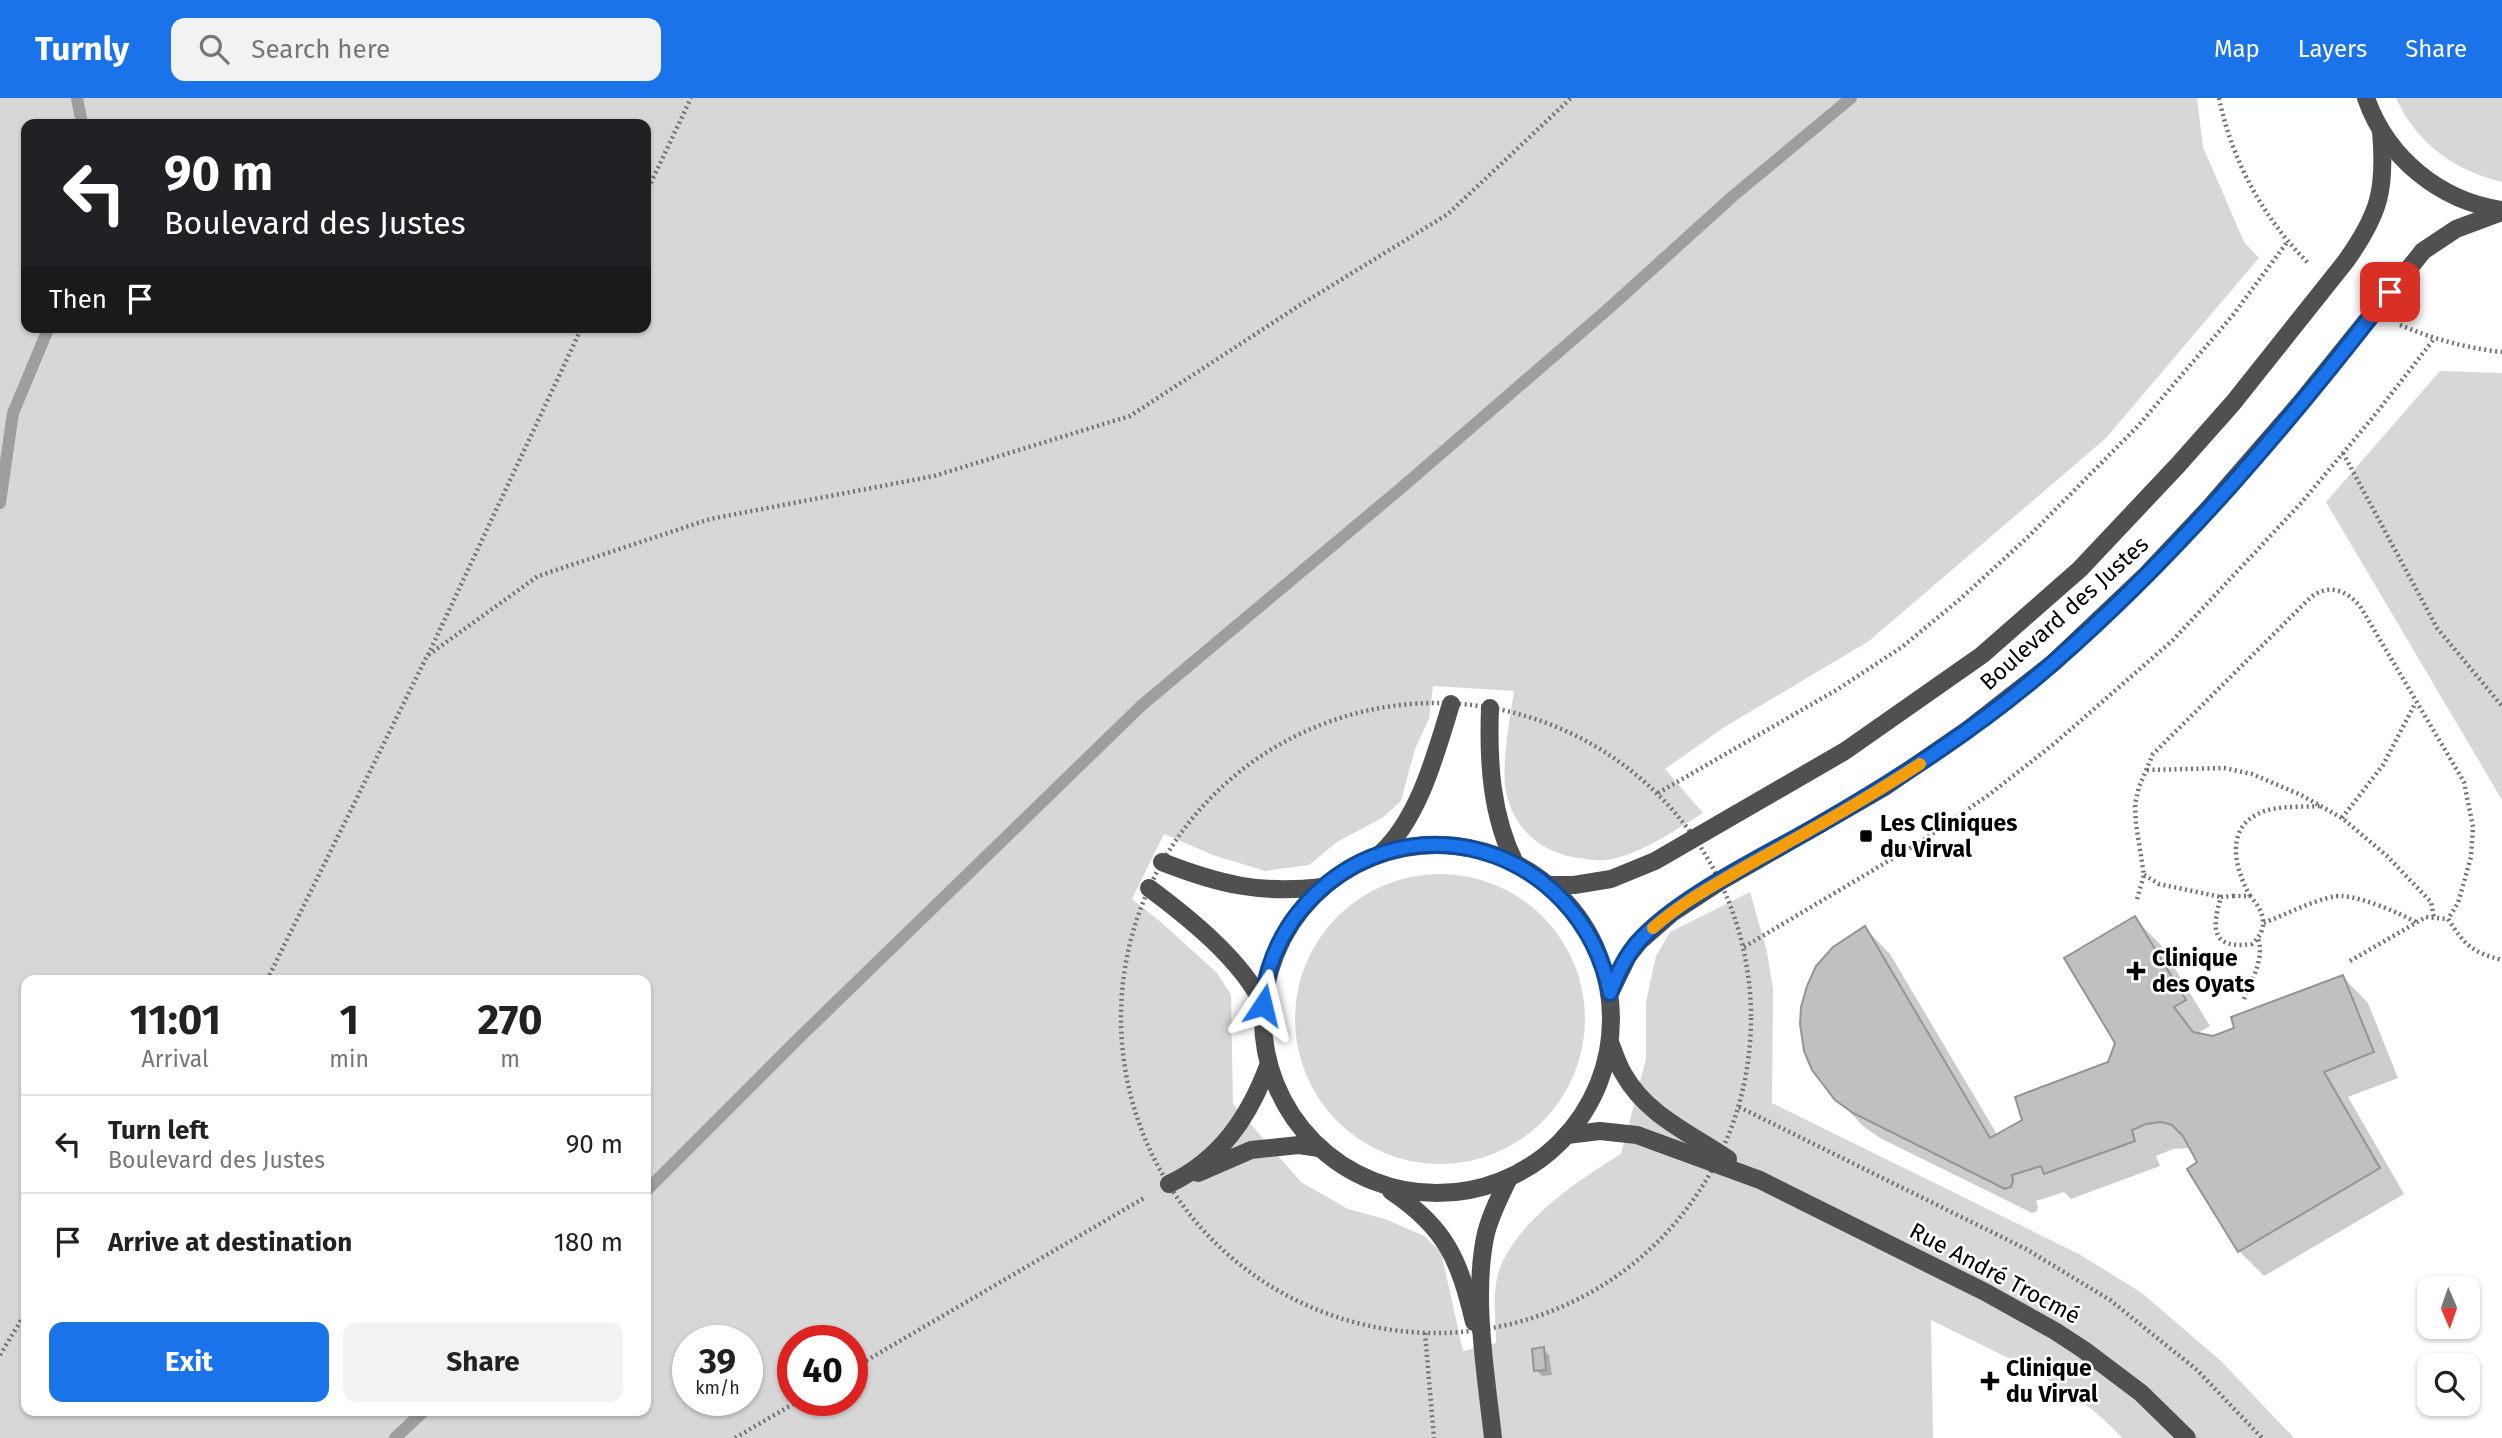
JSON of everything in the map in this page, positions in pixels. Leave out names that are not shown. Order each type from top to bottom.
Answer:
[{"type":"street","points":[[2365,98],[2381,131],[2407,163],[2429,181],[2466,201],[2502,211]]},
{"type":"street","name":"Boulevard des Justes","points":[[1549,885],[1574,885],[1611,879],[1655,861],[1845,751],[1982,655],[2080,569],[2233,403],[2291,333],[2360,241],[2371,222],[2381,192],[2384,160],[2381,131]]},
{"type":"street","name":"Boulevard des Justes","points":[[1610,993],[1617,974],[1640,941],[1672,913],[1721,881],[1883,788],[1977,723],[2053,663],[2147,574],[2210,507],[2302,401],[2423,251],[2456,229],[2502,211]]},
{"type":"street","points":[[1378,855],[1391,844],[1419,796],[1451,704]]},
{"type":"street","points":[[1490,708],[1493,790],[1504,841],[1516,864]]},
{"type":"street","points":[[1416,846],[1455,846],[1480,850],[1516,864],[1549,885],[1567,903],[1589,934],[1604,968],[1610,993],[1612,1022],[1610,1042],[1598,1087],[1581,1118],[1567,1135],[1540,1160],[1509,1178],[1452,1193],[1418,1192],[1383,1185],[1349,1170],[1319,1148],[1287,1110],[1268,1066],[1263,1037],[1263,1005],[1268,973],[1283,937],[1297,915],[1323,887],[1343,872],[1378,855],[1416,846]]},
{"type":"street","points":[[1162,862],[1216,882],[1256,890],[1323,887]]},
{"type":"street","points":[[1149,888],[1179,911],[1242,970],[1263,1005]]},
{"type":"street","name":"Rue André Trocmé","points":[[1610,1042],[1622,1072],[1644,1102],[1719,1158],[1985,1292],[2055,1331],[2141,1393],[2187,1438]]},
{"type":"street","points":[[1164,1187],[1205,1161],[1231,1137],[1255,1100],[1268,1066]]},
{"type":"street","name":"Rue André Trocmé","points":[[1567,1135],[1600,1131],[1637,1135],[1719,1158]]},
{"type":"street","points":[[1164,1187],[1251,1150],[1298,1146],[1319,1148]]},
{"type":"street","points":[[1493,1438],[1480,1330],[1482,1255],[1492,1213],[1509,1178]]},
{"type":"street","points":[[1383,1185],[1421,1213],[1446,1242],[1461,1273],[1480,1330]]},
{"type":"path","points":[[651,182],[691,98]]},
{"type":"path","points":[[427,656],[538,576],[710,519],[934,476],[1130,416],[1300,305],[1448,214],[1571,98]]},
{"type":"path","points":[[1658,793],[1838,689],[1902,647],[1959,600],[2028,537],[2138,426],[2232,315],[2288,241]]},
{"type":"path","points":[[269,975],[427,656],[579,333]]},
{"type":"path","points":[[1744,947],[1922,841],[1990,794],[2055,743],[2173,640],[2293,511],[2434,339]]},
{"type":"path","points":[[2343,453],[2437,628],[2502,706]]},
{"type":"path","points":[[2137,899],[2144,876],[2135,804],[2153,754],[2310,598],[2322,591],[2337,590],[2344,592],[2360,606],[2464,782],[2473,827],[2471,857],[2458,903],[2448,919]]},
{"type":"path","points":[[2342,818],[2383,765],[2416,703]]},
{"type":"path","points":[[1451,704],[1490,708],[1556,726],[1593,744],[1627,767],[1658,793],[1696,838],[1721,881],[1744,947],[1750,979],[1752,1033],[1747,1076],[1739,1107],[1719,1158],[1698,1195],[1649,1251],[1620,1274],[1555,1310],[1519,1322],[1480,1330],[1425,1333],[1384,1329],[1344,1319],[1306,1305],[1270,1286],[1237,1262],[1207,1234],[1164,1187],[1130,1093],[1123,1053],[1121,1012],[1124,972],[1133,931],[1162,862],[1188,824],[1215,793],[1246,766],[1280,744],[1317,726],[1356,713],[1396,706],[1451,704]]},
{"type":"path","points":[[2147,770],[2224,768],[2252,774],[2321,806],[2342,818],[2388,856],[2431,902],[2434,918]]},
{"type":"path","points":[[2221,897],[2214,918],[2219,937],[2226,943],[2239,946],[2252,944],[2258,939],[2264,923],[2258,904],[2250,896],[2240,874],[2234,850],[2242,828],[2261,813],[2273,809],[2321,806]]},
{"type":"path","points":[[2144,876],[2159,884],[2221,897],[2250,896]]},
{"type":"path","points":[[2264,923],[2306,905],[2341,895],[2396,911],[2417,922]]},
{"type":"path","points":[[2350,961],[2426,916],[2448,919]]},
{"type":"path","points":[[2448,919],[2464,943],[2502,960]]},
{"type":"path","points":[[2244,999],[2258,964],[2258,939]]},
{"type":"path","points":[[1739,1107],[2026,1249],[2110,1300],[2197,1370],[2262,1438]]},
{"type":"path","points":[[868,1360],[1150,1195]]},
{"type":"path","points":[[0,1355],[21,1320]]},
{"type":"path","points":[[1425,1333],[1434,1438]]},
{"type":"path","points":[[735,1438],[777,1413]]},
{"type":"shaded area","points":[[0,98],[2197,98],[2203,147],[2244,242],[2259,258],[2106,438],[1869,641],[1723,728],[1665,769],[1703,813],[1645,847],[1620,857],[1593,860],[1557,853],[1524,830],[1510,806],[1506,792],[1505,756],[1514,691],[1433,686],[1429,719],[1415,749],[1401,801],[1382,818],[1337,842],[1309,865],[1265,871],[1213,855],[1164,834],[1132,899],[1217,973],[1231,995],[1233,1104],[1301,1182],[1348,1209],[1385,1219],[1424,1236],[1441,1252],[1463,1351],[1496,1343],[1496,1284],[1512,1245],[1527,1226],[1564,1192],[1621,1154],[1646,1059],[1646,1002],[1656,956],[1670,932],[1750,892],[1767,952],[1773,989],[1772,1103],[2079,1254],[2142,1293],[2222,1362],[2294,1438],[2122,1438],[2103,1419],[2058,1385],[1931,1320],[1933,1438],[0,1438]]},
{"type":"shaded area","points":[[2396,98],[2502,98],[2502,182],[2468,171],[2439,153],[2414,129]]},
{"type":"shaded area","points":[[2440,371],[2502,373],[2502,800],[2326,502]]},
{"type":"shaded area","points":[[1454,874],[1482,880],[1509,891],[1543,916],[1561,938],[1574,963],[1583,991],[1583,1047],[1574,1075],[1561,1100],[1543,1122],[1521,1140],[1496,1153],[1468,1162],[1426,1164],[1398,1158],[1371,1147],[1337,1122],[1319,1100],[1306,1075],[1297,1047],[1295,1005],[1301,977],[1312,950],[1337,916],[1359,898],[1384,885],[1412,876]]},
{"type":"building","points":[[2135,916],[2186,1000],[2174,1007],[2193,1032],[2213,1036],[2234,1028],[2231,1017],[2343,975],[2374,1052],[2324,1072],[2380,1168],[2238,1252],[2187,1169],[2197,1162],[2183,1136],[2172,1125],[2161,1122],[2146,1124],[2132,1130],[2135,1141],[2044,1174],[2041,1166],[2012,1175],[2011,1187],[2005,1189],[1853,1113],[1835,1100],[1812,1070],[1804,1051],[1800,1024],[1807,986],[1816,966],[1833,947],[1865,926],[1990,1138],[2022,1120],[2015,1097],[2108,1062],[2115,1043],[2064,958]]},
{"type":"building","points":[[1544,1347],[1546,1370],[1534,1371],[1532,1349]]},
{"type":"waterway","points":[[77,98],[81,119]]},
{"type":"waterway","points":[[651,1186],[799,1038],[1142,705],[1400,489],[1607,310],[1733,196],[1851,98]]},
{"type":"waterway","points":[[0,503],[13,413],[46,333]]},
{"type":"waterway","points":[[395,1438],[419,1416]]},
{"type":"slow traffic","points":[[1653,928],[1721,881],[1920,764]]},
{"type":"place","name":"Les Cliniques du Virval","points":[[1866,836]]},
{"type":"place","name":"Clinique des Oyats","points":[[2136,971]]},
{"type":"place","name":"Clinique du Virval","points":[[1990,1381]]},
{"type":"route","points":[[1263,1005],[1265,985],[1277,949],[1289,926],[1313,896],[1343,872],[1366,860],[1404,848],[1429,845],[1455,846],[1493,854],[1549,885],[1567,903],[1589,934],[1600,956],[1610,993],[1628,956],[1656,925],[1672,913],[1721,881],[1883,788],[1966,731],[2053,663],[2147,574],[2210,507],[2257,455],[2390,292]]}]
